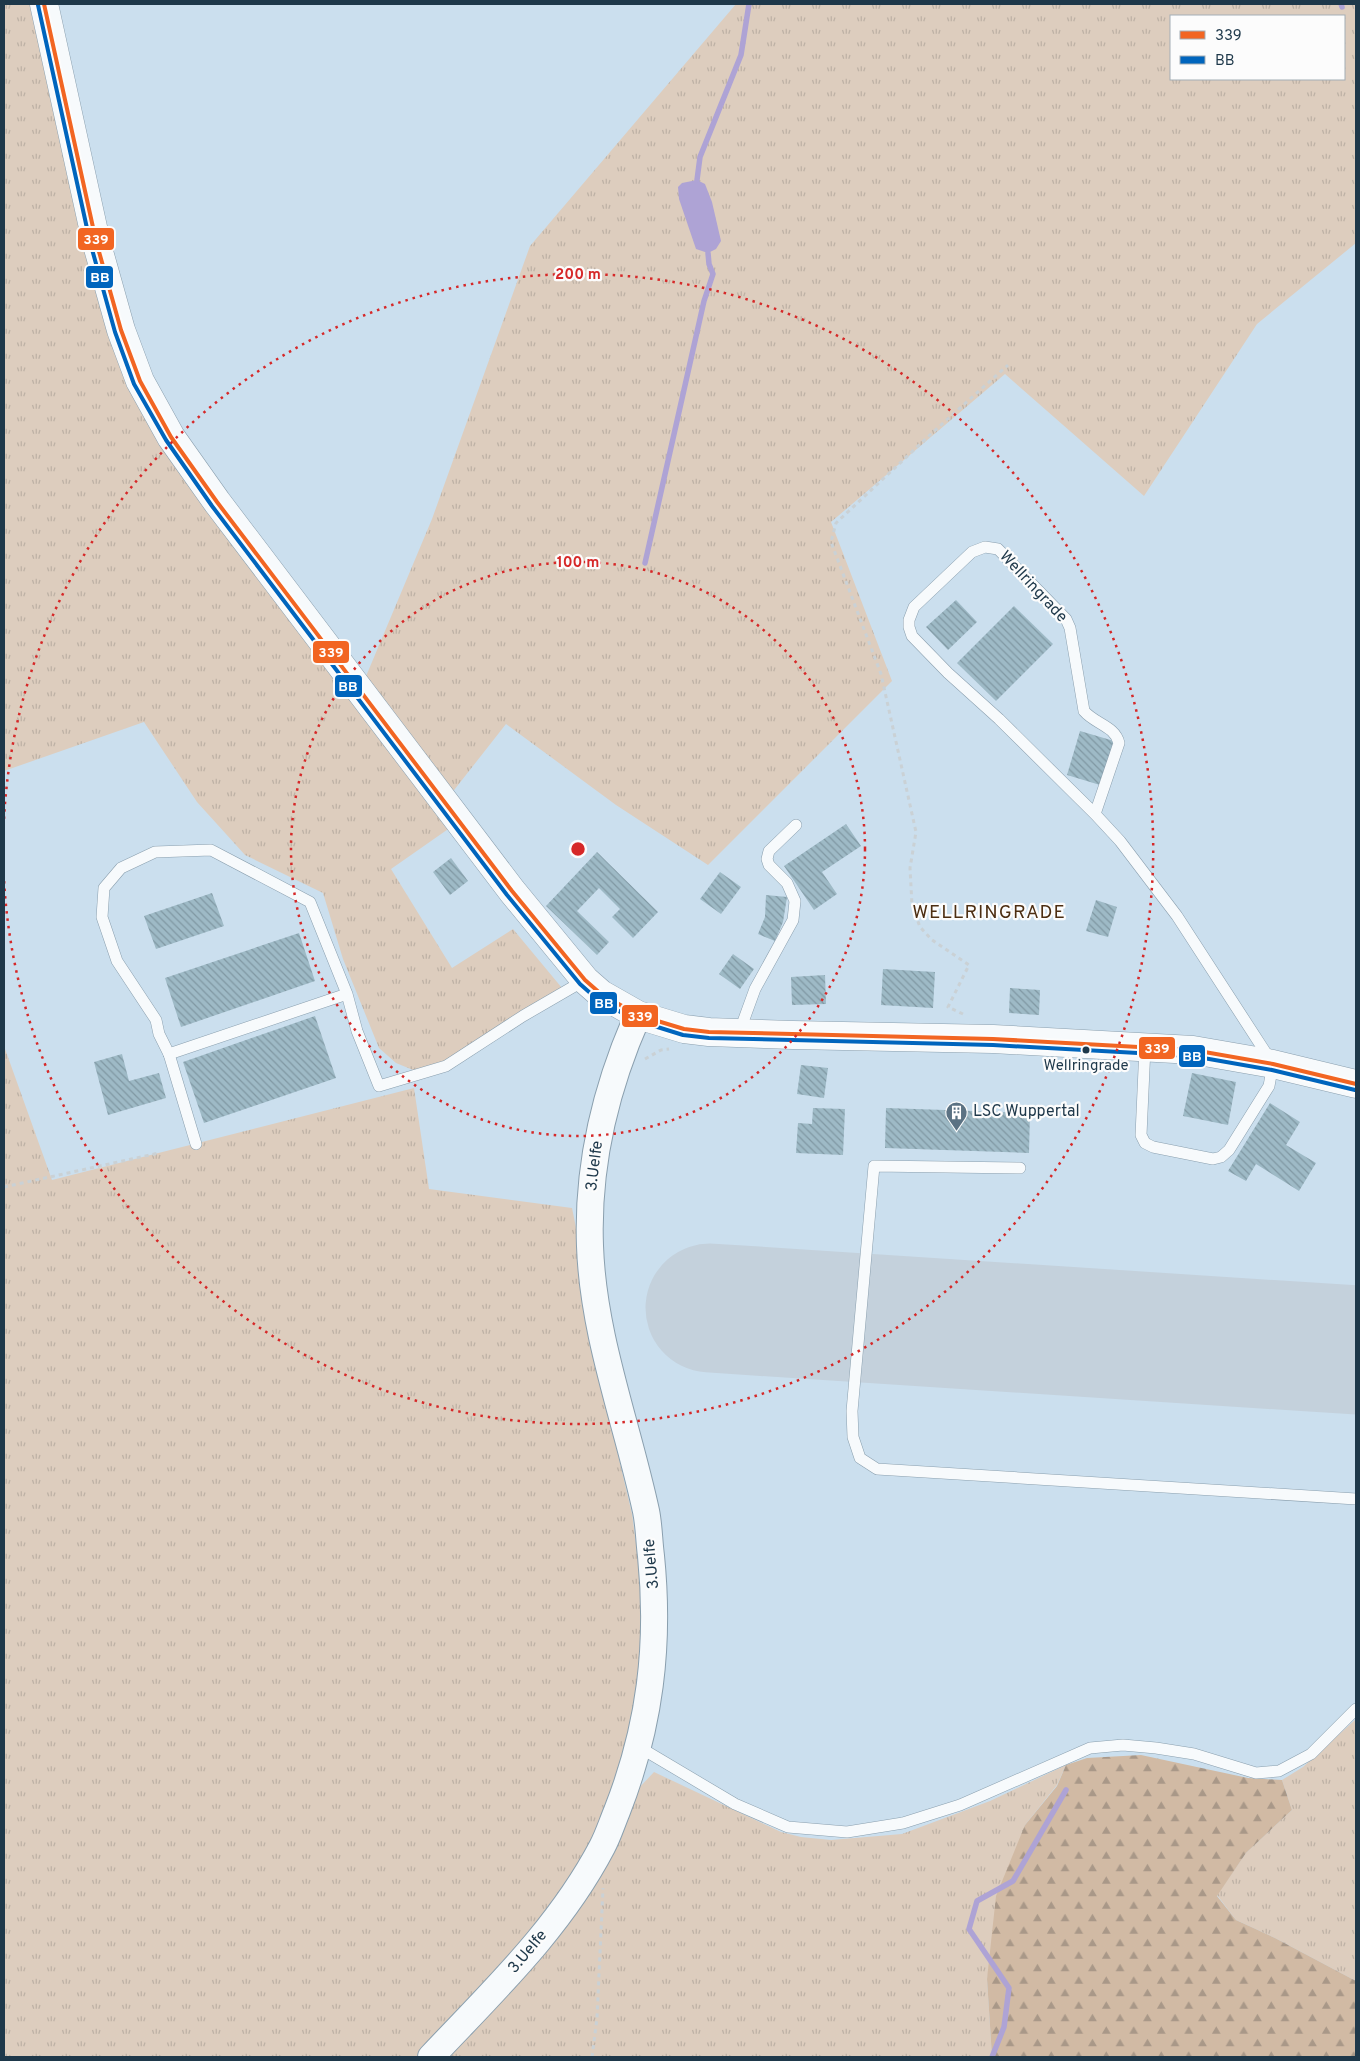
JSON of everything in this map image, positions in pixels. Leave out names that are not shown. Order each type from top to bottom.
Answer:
[{"type":"main road","points":[[44,4],[96,242],[121,330],[140,380],[171,436],[217,502],[512,891],[585,980],[601,994],[638,1015],[684,1029],[739,1033],[993,1039],[1145,1046],[1193,1050],[1273,1064],[1356,1084]]},
{"type":"street","name":"3.Uelfe","points":[[431,2057],[530,1953],[586,1874],[603,1845],[627,1785],[639,1747],[651,1686],[655,1645],[655,1592],[646,1513],[598,1316],[590,1246],[591,1182],[599,1135],[610,1090],[624,1046],[638,1015]]},
{"type":"lane","name":"Wellringrade","points":[[1095,814],[1119,742],[1118,736],[1112,730],[1091,720],[1084,712],[1070,628],[1066,619],[998,549],[985,547],[972,552],[914,608],[909,620],[912,636],[1095,814],[1138,864],[1177,916],[1273,1064]]},
{"type":"lane","points":[[739,1033],[755,989],[793,920],[795,901],[787,883],[769,865],[767,858],[769,851],[796,825]]},
{"type":"lane","points":[[196,1144],[156,1020],[117,961],[102,917],[104,888],[121,868],[155,852],[211,850],[310,902],[347,994],[357,1031],[379,1086],[446,1066],[523,1016],[585,980]]},
{"type":"lane","points":[[168,1054],[347,994]]},
{"type":"lane","points":[[1145,1046],[1141,1135],[1145,1143],[1153,1147],[1213,1159],[1220,1157],[1234,1142],[1268,1086],[1273,1064]]},
{"type":"lane","points":[[1020,1168],[874,1166],[852,1411],[852,1437],[860,1458],[877,1469],[1356,1499]]},
{"type":"lane","points":[[639,1747],[735,1804],[788,1827],[847,1832],[903,1823],[960,1806],[1090,1748],[1123,1745],[1156,1748],[1194,1754],[1256,1773],[1279,1771],[1311,1754],[1356,1709]]},
{"type":"path","points":[[993,1039],[984,1025],[948,1007],[969,965],[932,940],[920,927],[912,905],[910,868],[916,832],[884,683],[830,542],[836,523],[1008,365]]},
{"type":"path","points":[[4,1187],[160,1153]]},
{"type":"path","points":[[586,1874],[601,1883],[604,1892],[597,2018],[592,2057]]},
{"type":"green space","points":[[4,4],[33,4],[135,381],[454,825],[391,869],[452,968],[513,929],[562,988],[444,1063],[418,1072],[396,1063],[379,1048],[343,959],[323,893],[245,855],[197,802],[144,722],[4,771]]},
{"type":"green space","points":[[736,4],[1356,4],[1356,243],[1257,324],[1144,496],[1005,374],[831,522],[892,681],[708,865],[616,805],[506,724],[451,794],[364,681],[432,519],[530,246]]},
{"type":"green space","points":[[4,1046],[52,1180],[414,1088],[429,1189],[572,1208],[580,1247],[586,1319],[632,1514],[642,1587],[641,1661],[630,1729],[620,1775],[591,1843],[553,1907],[467,2007],[418,2057],[4,2057]]},
{"type":"green space","points":[[1356,1719],[1356,1981],[1275,1938],[1236,1920],[1217,1895],[1246,1853],[1292,1810],[1282,1780],[1303,1767]]},
{"type":"green space","points":[[1141,1755],[1248,1778],[1282,1780],[1292,1810],[1246,1853],[1217,1896],[1236,1920],[1275,1938],[1356,1981],[1356,2057],[992,2057],[987,1979],[996,1896],[1025,1825],[1057,1786],[1066,1765],[1087,1758]]},
{"type":"green space","points":[[1066,1765],[1057,1785],[1025,1825],[987,1979],[992,2057],[444,2057],[637,1790],[654,1772],[781,1832],[801,1837],[831,1840],[902,1834],[990,1801]]},
{"type":"shaded area","points":[[697,180],[705,184],[712,202],[721,241],[716,249],[708,253],[696,249],[679,199],[678,187],[682,183]]},
{"type":"building","points":[[956,600],[977,622],[948,650],[926,627]]},
{"type":"building","points":[[1014,606],[1053,644],[996,701],[957,663]]},
{"type":"building","points":[[1080,731],[1114,741],[1100,785],[1067,775]]},
{"type":"building","points":[[846,824],[861,846],[822,872],[837,894],[814,910],[784,866]]},
{"type":"building","points":[[597,852],[658,912],[633,938],[612,917],[620,909],[599,888],[577,911],[609,942],[597,955],[546,906]]},
{"type":"building","points":[[451,858],[468,881],[450,895],[433,872]]},
{"type":"building","points":[[720,872],[741,887],[721,914],[700,899]]},
{"type":"building","points":[[212,893],[224,926],[156,949],[144,916]]},
{"type":"building","points":[[766,895],[787,897],[783,922],[775,941],[758,934],[765,917]]},
{"type":"building","points":[[1096,900],[1117,907],[1108,937],[1086,931]]},
{"type":"building","points":[[299,933],[315,981],[181,1027],[165,978]]},
{"type":"building","points":[[733,954],[754,969],[740,989],[719,974]]},
{"type":"building","points":[[883,969],[935,972],[933,1008],[881,1005]]},
{"type":"building","points":[[825,975],[826,1004],[792,1005],[791,977]]},
{"type":"building","points":[[1010,988],[1040,990],[1039,1015],[1009,1013]]},
{"type":"building","points":[[315,1016],[336,1078],[204,1123],[183,1062]]},
{"type":"building","points":[[122,1054],[129,1081],[159,1073],[166,1098],[108,1115],[94,1062]]},
{"type":"building","points":[[801,1065],[828,1068],[824,1098],[797,1094]]},
{"type":"building","points":[[1192,1073],[1236,1082],[1228,1125],[1183,1116]]},
{"type":"building","points":[[1270,1103],[1300,1122],[1286,1145],[1316,1163],[1299,1191],[1256,1164],[1246,1181],[1228,1171]]},
{"type":"building","points":[[813,1108],[845,1109],[843,1155],[796,1153],[798,1123],[812,1124]]},
{"type":"building","name":"LSC Wuppertal","points":[[886,1108],[1030,1113],[1029,1153],[885,1148]]},
{"type":"waterway","points":[[697,180],[700,157],[741,55],[749,4]]},
{"type":"waterway","points":[[645,563],[704,301],[713,274],[709,264],[708,253]]},
{"type":"waterway","points":[[992,2057],[1004,2027],[1009,1988],[969,1929],[977,1901],[1013,1881],[1066,1790]]},
{"type":"runway","points":[[710,1308],[1356,1350]]},
{"type":"transit line","name":"339","points":[[44,4],[96,241],[121,330],[140,381],[171,437],[217,502],[512,891],[585,980],[601,994],[638,1015],[684,1029],[709,1032],[993,1039],[1193,1050],[1273,1064],[1356,1084]]},
{"type":"transit line","name":"BB","points":[[38,5],[90,242],[115,332],[134,384],[166,440],[212,506],[507,895],[580,984],[597,999],[635,1020],[683,1035],[709,1038],[993,1045],[1192,1056],[1272,1070],[1355,1090]]},
{"type":"place","name":"Wellringrade","points":[[1086,1050]]},
{"type":"place","name":"LSC Wuppertal","points":[[957,1131]]},
{"type":"district","name":"WELLRINGRADE","points":[[989,913]]}]
